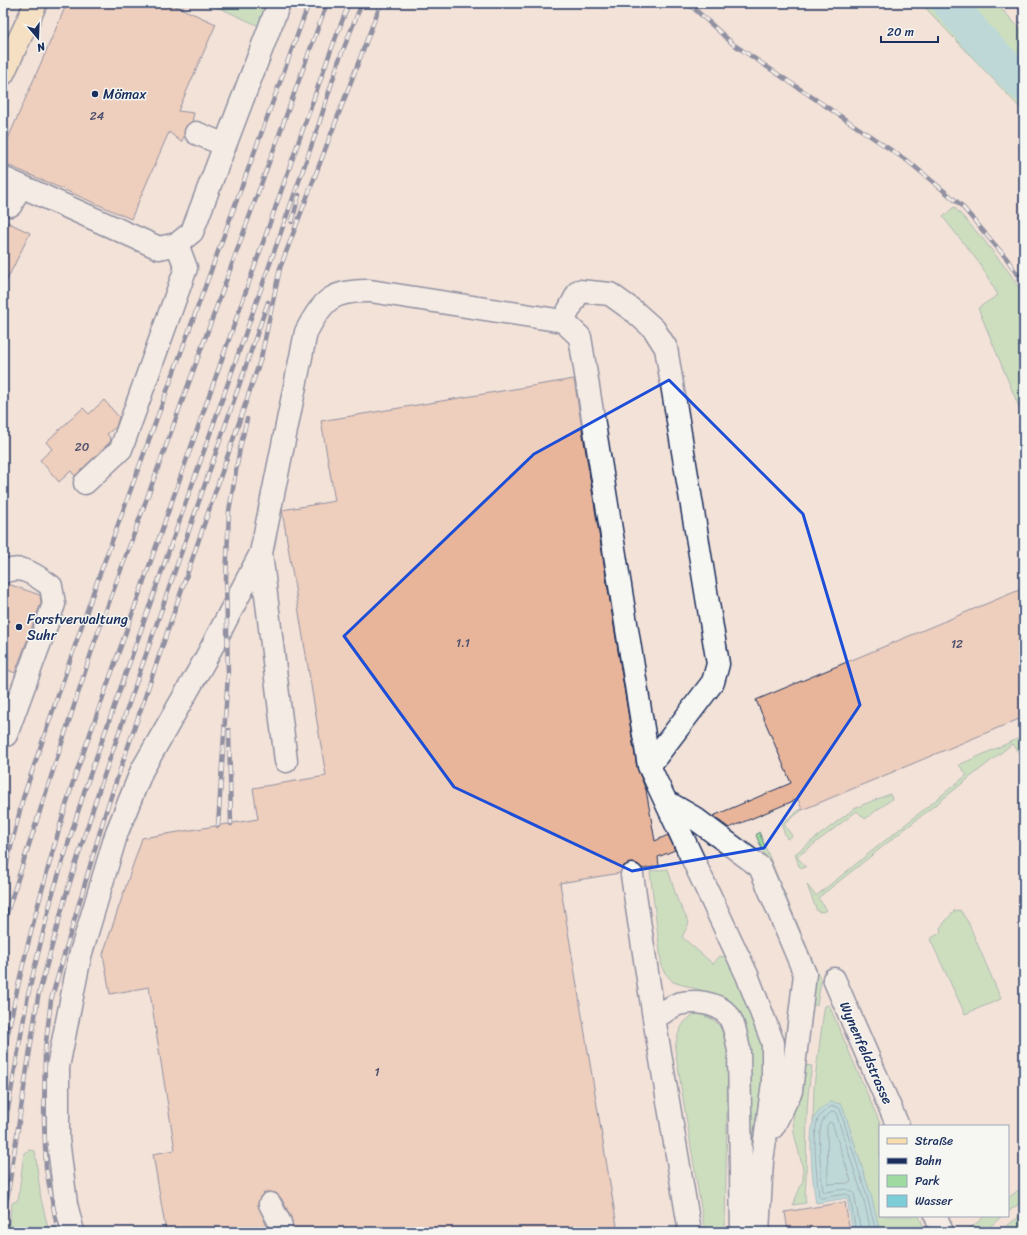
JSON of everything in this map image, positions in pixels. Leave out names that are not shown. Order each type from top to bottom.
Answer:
[{"type":"main road","points":[[3,74],[36,3]]},
{"type":"lane","points":[[11,205],[12,182],[159,248],[177,244],[192,232],[279,3]]},
{"type":"lane","points":[[196,133],[225,145]]},
{"type":"lane","points":[[85,482],[121,449],[186,268],[177,244]]},
{"type":"lane","points":[[73,1232],[66,1204],[58,1139],[58,1067],[69,1006],[82,949],[117,832],[142,770],[205,660],[261,553],[306,332],[327,300],[349,290],[370,290],[563,321],[580,337],[649,766],[747,974],[773,1043],[773,1083],[765,1142],[742,1232]]},
{"type":"lane","points":[[563,321],[579,291],[610,294],[654,328],[666,348],[718,664],[713,682],[649,766]]},
{"type":"lane","points":[[261,553],[286,761]]},
{"type":"lane","points":[[3,572],[13,568],[30,571],[51,586],[54,604],[6,735],[3,734]]},
{"type":"lane","points":[[667,802],[693,817],[760,867],[805,974],[791,1092],[765,1142]]},
{"type":"lane","points":[[632,875],[654,1018],[690,1232]]},
{"type":"lane","name":"Wynenfeldstrasse","points":[[834,979],[898,1125]]},
{"type":"lane","points":[[654,1018],[678,1005],[694,1002],[710,1004],[728,1015],[736,1033],[739,1051],[751,1194],[758,1232]]},
{"type":"lane","points":[[270,1204],[280,1223],[282,1232]]},
{"type":"lane","points":[[936,1217],[942,1232]]},
{"type":"highlighted area","points":[[669,380],[803,514],[860,705],[764,848],[632,871],[454,787],[344,636],[534,454]]},
{"type":"green space","points":[[209,3],[268,3],[259,26]]},
{"type":"green space","points":[[921,3],[996,3],[1024,33],[1024,112]]},
{"type":"green space","points":[[954,207],[983,239],[1011,275],[1024,296],[1024,419],[978,308],[998,295],[980,264],[943,217]]},
{"type":"green space","points":[[1024,736],[1024,751],[1020,754],[1012,744],[818,898],[827,910],[822,912],[817,911],[807,885],[816,896],[967,775],[959,765]]},
{"type":"green space","points":[[890,794],[892,799],[865,819],[857,811],[797,857],[806,867],[802,868],[799,866],[795,854],[855,808]]},
{"type":"green space","points":[[801,809],[802,810],[784,824],[792,836],[787,839],[781,824]]},
{"type":"green space","points":[[759,832],[821,981],[817,1005],[809,1005],[813,969],[756,835]]},
{"type":"green space","points":[[668,869],[677,899],[689,923],[682,937],[713,964],[720,956],[724,956],[729,963],[760,1030],[765,1058],[754,1176],[735,1007],[721,996],[673,982],[662,968],[650,871]]},
{"type":"green space","points":[[960,910],[968,922],[1001,999],[965,1014],[930,939],[941,932],[940,928],[954,911]]},
{"type":"green space","points":[[829,1005],[881,1125],[879,1125],[879,1217],[919,1217],[926,1232],[880,1232],[872,1199],[843,1107],[815,1117],[813,1123],[814,1086],[825,1006]]},
{"type":"green space","points":[[696,1014],[710,1018],[719,1025],[728,1050],[725,1232],[705,1232],[675,1049],[677,1038],[683,1024]]},
{"type":"green space","points":[[803,1065],[812,1066],[807,1108],[806,1203],[793,1205],[803,1180],[803,1169],[794,1133],[793,1118]]},
{"type":"green space","points":[[29,1150],[35,1151],[41,1199],[49,1232],[8,1232],[12,1203],[18,1200],[24,1153]]},
{"type":"green space","points":[[1024,1186],[1024,1200],[1009,1211],[1009,1197]]},
{"type":"green space","points":[[1024,1213],[1024,1230],[1021,1232],[999,1232]]},
{"type":"green space","points":[[984,1217],[1001,1217],[984,1232],[966,1232]]},
{"type":"water","points":[[831,1102],[841,1104],[843,1107],[872,1199],[880,1232],[853,1232],[847,1198],[816,1203],[811,1159],[811,1134],[815,1117],[818,1112]]},
{"type":"building","points":[[67,3],[169,3],[216,24],[178,111],[194,113],[192,122],[185,128],[184,137],[181,142],[169,132],[131,219],[3,163],[3,150]]},
{"type":"building","points":[[3,220],[30,233],[3,288]]},
{"type":"building","points":[[574,379],[637,768],[646,790],[655,841],[668,835],[675,850],[658,857],[659,866],[643,869],[637,864],[630,863],[624,866],[620,873],[560,883],[618,1232],[294,1232],[291,1217],[281,1198],[276,1193],[270,1192],[264,1193],[260,1197],[258,1204],[269,1232],[166,1232],[153,1154],[175,1150],[149,987],[110,994],[103,954],[142,838],[258,819],[253,788],[326,776],[282,510],[335,501],[321,421]]},
{"type":"building","points":[[104,400],[119,417],[116,427],[107,434],[111,439],[110,442],[75,476],[71,471],[59,482],[40,460],[52,449],[46,442],[83,408],[89,414]]},
{"type":"building","name":"Forstverwaltung Suhr","points":[[3,584],[8,584],[40,595],[41,603],[15,673],[3,668]]},
{"type":"building","points":[[1024,588],[1024,717],[802,810],[798,799],[729,828],[713,816],[791,783],[756,700]]},
{"type":"building","points":[[845,1202],[850,1232],[788,1232],[785,1212]]},
{"type":"waterway","points":[[949,3],[980,40],[1024,85]]},
{"type":"railway","points":[[3,879],[23,798],[94,590],[309,3]]},
{"type":"railway","points":[[3,925],[95,641],[327,3]]},
{"type":"railway","points":[[3,1059],[17,990],[34,921],[72,785],[328,58],[349,3]]},
{"type":"railway","points":[[3,1137],[28,995],[52,896],[85,789],[318,127],[339,60],[362,3]]},
{"type":"railway","points":[[58,1232],[46,1168],[44,1121],[45,1050],[51,1000],[106,811],[261,358],[280,268],[381,3]]},
{"type":"railway","points":[[688,3],[733,44],[909,162],[961,205],[1007,259],[1024,285]]},
{"type":"railway","points":[[292,222],[299,195]]},
{"type":"railway","points":[[3,1226],[38,997],[65,898],[98,793],[268,302]]},
{"type":"railway","points":[[218,826],[228,674],[226,579],[229,511],[240,448],[247,419]]},
{"type":"railway","points":[[229,730],[231,824]]},
{"type":"place","name":"Mömax","points":[[95,94]]},
{"type":"place","name":"Forstverwaltung Suhr","points":[[19,627]]}]
